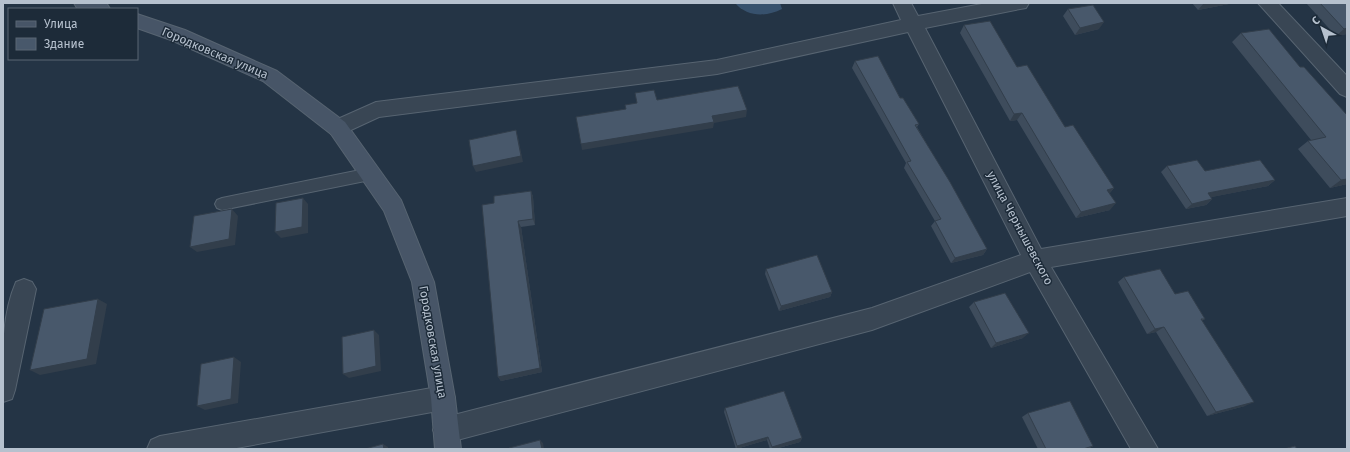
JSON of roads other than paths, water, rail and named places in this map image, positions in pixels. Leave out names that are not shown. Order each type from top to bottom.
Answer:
[{"type":"main road","name":"Городковская улица","points":[[138,21],[178,35],[270,76],[338,128],[393,207],[423,282],[443,398],[447,440]]},
{"type":"street","name":"улица Чернышевского","points":[[902,3],[1035,260],[1145,449]]},
{"type":"street","points":[[338,128],[376,110],[716,67],[913,24],[1020,3]]},
{"type":"street","points":[[1267,3],[1347,89]]},
{"type":"street","points":[[447,440],[872,319],[1035,260],[1347,206]]},
{"type":"street","points":[[3,390],[24,289]]},
{"type":"street","points":[[160,449],[443,398]]},
{"type":"lane","points":[[222,204],[370,174]]},
{"type":"water","points":[[735,3],[780,3],[782,9],[776,12],[757,14],[745,11]]}]
